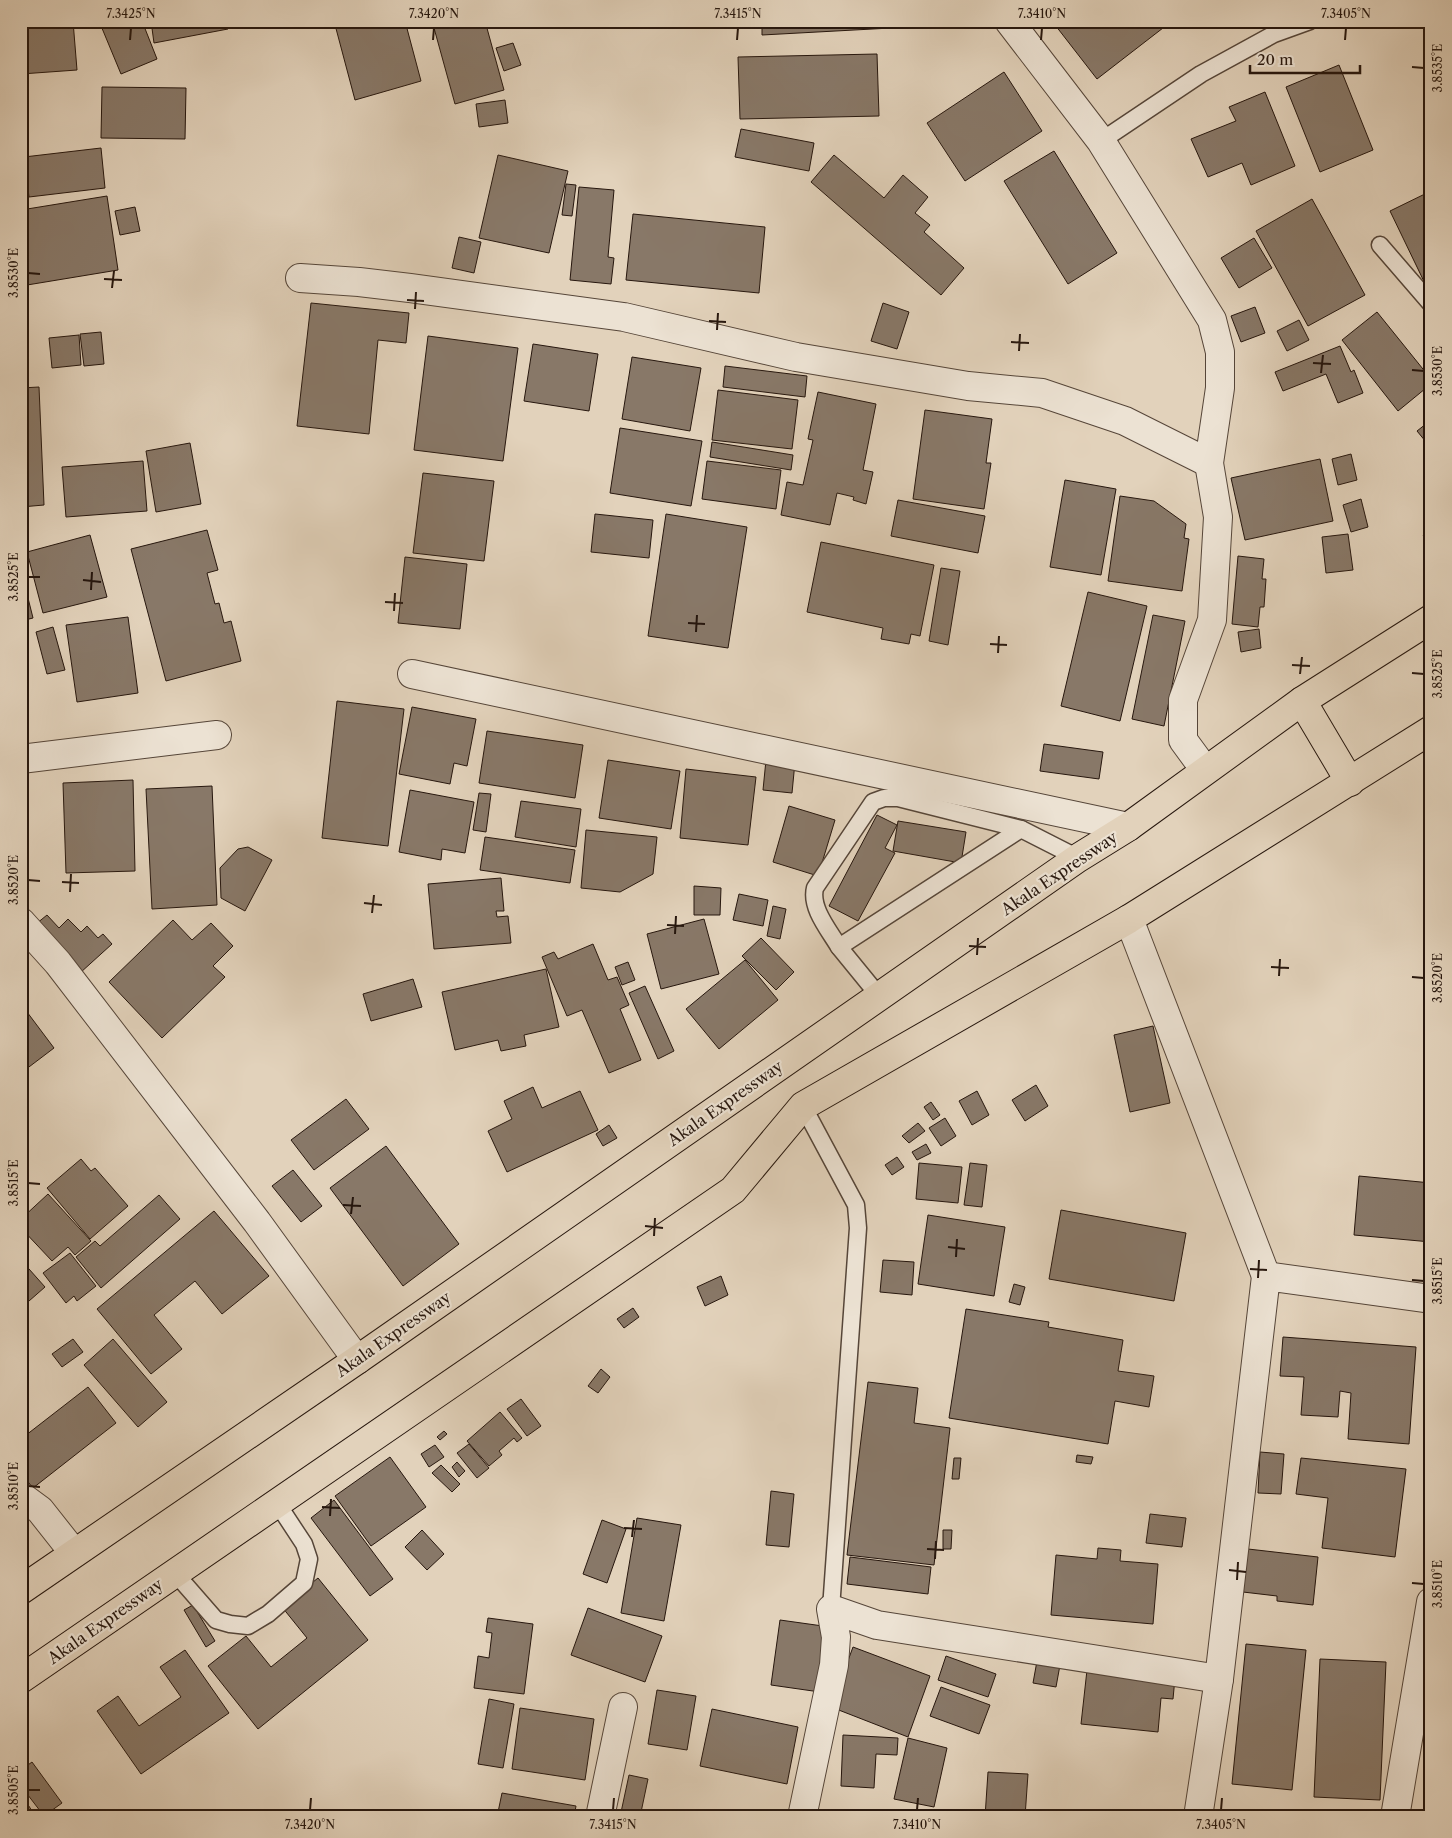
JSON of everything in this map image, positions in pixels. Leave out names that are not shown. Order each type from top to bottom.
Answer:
[{"type":"main road","name":"Akala Expressway","points":[[21,1590],[357,1360],[1078,858],[1128,827],[1302,701],[1427,626]]},
{"type":"main road","points":[[1302,701],[1350,782]]},
{"type":"main road","name":"Akala Expressway","points":[[21,1679],[733,1190],[803,1106],[1129,919],[1431,730]]},
{"type":"street","points":[[1009,21],[1101,141],[1212,320],[1220,352],[1220,388],[1209,463],[1218,517],[1212,620],[1183,700],[1183,740],[1205,770]]},
{"type":"street","points":[[300,278],[410,288],[624,317],[796,357],[968,386],[1042,393],[1126,421],[1209,463]]},
{"type":"street","points":[[412,674],[1128,827]]},
{"type":"street","points":[[21,759],[217,735]]},
{"type":"street","points":[[1129,919],[1266,1276],[1218,1679],[1198,1817]]},
{"type":"street","points":[[21,922],[58,963],[245,1206],[357,1360]]},
{"type":"street","points":[[1266,1276],[1431,1299]]},
{"type":"street","points":[[21,1496],[40,1510],[74,1553]]},
{"type":"street","points":[[1395,1817],[1431,1602]]},
{"type":"street","points":[[802,1817],[834,1665],[836,1637],[831,1609],[877,1625],[1218,1679]]},
{"type":"street","points":[[600,1817],[623,1707]]},
{"type":"lane","points":[[1101,141],[1272,27],[1310,21]]},
{"type":"lane","points":[[1380,245],[1431,304]]},
{"type":"lane","points":[[879,996],[839,948],[816,906],[813,896],[815,888],[873,802],[884,798],[898,798],[1021,829],[1078,858]]},
{"type":"lane","points":[[839,948],[1021,829]]},
{"type":"lane","points":[[803,1106],[856,1205],[858,1228],[831,1609]]},
{"type":"lane","points":[[175,1573],[216,1620],[248,1626],[268,1614],[304,1583],[309,1559],[304,1544],[277,1503]]},
{"type":"building","points":[[21,21],[73,21],[77,70],[21,74]]},
{"type":"building","points":[[99,21],[142,21],[157,59],[121,74]]},
{"type":"building","points":[[151,21],[226,21],[228,29],[154,43]]},
{"type":"building","points":[[334,21],[405,21],[421,81],[355,100]]},
{"type":"building","points":[[457,21],[485,21],[504,90],[455,104],[434,28]]},
{"type":"building","points":[[762,21],[890,21],[891,28],[762,35]]},
{"type":"building","points":[[1052,21],[1172,21],[1097,79]]},
{"type":"building","points":[[513,43],[521,65],[504,71],[496,48]]},
{"type":"building","points":[[877,54],[879,116],[740,119],[738,57]]},
{"type":"building","points":[[1339,65],[1373,150],[1320,172],[1286,87]]},
{"type":"building","points":[[1004,72],[1042,131],[965,181],[927,123]]},
{"type":"building","points":[[102,87],[186,88],[185,139],[101,138]]},
{"type":"building","points":[[1265,92],[1295,166],[1251,185],[1242,163],[1208,177],[1191,139],[1236,121],[1229,107]]},
{"type":"building","points":[[505,100],[508,123],[479,127],[476,104]]},
{"type":"building","points":[[741,129],[814,143],[809,171],[735,157]]},
{"type":"building","points":[[101,148],[105,188],[29,197],[24,157]]},
{"type":"building","points":[[1054,151],[1117,253],[1068,284],[1004,181]]},
{"type":"building","points":[[498,155],[568,171],[549,253],[479,238]]},
{"type":"building","points":[[834,155],[884,198],[903,175],[928,197],[915,213],[930,225],[924,232],[964,268],[941,295],[811,182]]},
{"type":"building","points":[[566,184],[576,185],[572,216],[562,215]]},
{"type":"building","points":[[579,187],[614,190],[608,257],[614,258],[611,284],[570,280]]},
{"type":"building","points":[[1431,191],[1431,296],[1390,211]]},
{"type":"building","points":[[107,196],[118,270],[21,286],[21,210]]},
{"type":"building","points":[[1312,199],[1365,295],[1308,326],[1256,231]]},
{"type":"building","points":[[135,207],[140,231],[120,235],[115,211]]},
{"type":"building","points":[[633,214],[765,227],[759,293],[626,280]]},
{"type":"building","points":[[459,237],[481,242],[474,273],[452,268]]},
{"type":"building","points":[[1254,238],[1272,268],[1239,288],[1221,258]]},
{"type":"building","points":[[311,303],[409,313],[406,343],[378,340],[369,434],[297,426]]},
{"type":"building","points":[[883,303],[909,312],[897,349],[871,341]]},
{"type":"building","points":[[1255,307],[1265,333],[1241,342],[1231,316]]},
{"type":"building","points":[[1377,312],[1431,379],[1431,384],[1398,411],[1342,340]]},
{"type":"building","points":[[1299,320],[1309,340],[1287,351],[1277,331]]},
{"type":"building","points":[[101,332],[104,364],[84,366],[80,334]]},
{"type":"building","points":[[79,335],[81,365],[52,368],[49,338]]},
{"type":"building","points":[[428,336],[518,348],[503,461],[414,450]]},
{"type":"building","points":[[533,344],[598,354],[589,411],[524,401]]},
{"type":"building","points":[[1340,346],[1351,372],[1354,370],[1363,393],[1338,403],[1326,374],[1283,391],[1275,372]]},
{"type":"building","points":[[632,357],[701,368],[690,431],[622,419]]},
{"type":"building","points":[[725,366],[807,376],[805,397],[723,387]]},
{"type":"building","points":[[39,387],[44,505],[21,507],[21,388]]},
{"type":"building","points":[[718,390],[798,400],[792,449],[712,440]]},
{"type":"building","points":[[818,392],[876,404],[863,470],[873,472],[866,504],[853,500],[854,497],[837,493],[830,525],[781,515],[787,482],[803,485],[813,440],[808,439]]},
{"type":"building","points":[[925,410],[992,419],[986,463],[991,463],[984,509],[913,499]]},
{"type":"building","points":[[1431,420],[1431,448],[1417,431]]},
{"type":"building","points":[[620,428],[702,441],[691,506],[610,493]]},
{"type":"building","points":[[712,442],[793,455],[791,470],[710,457]]},
{"type":"building","points":[[190,443],[201,504],[156,512],[146,451]]},
{"type":"building","points":[[1351,454],[1357,480],[1338,485],[1332,459]]},
{"type":"building","points":[[1320,459],[1333,521],[1245,540],[1231,478]]},
{"type":"building","points":[[143,461],[147,511],[66,517],[62,467]]},
{"type":"building","points":[[707,461],[781,470],[776,509],[702,499]]},
{"type":"building","points":[[423,473],[494,481],[484,561],[413,553]]},
{"type":"building","points":[[1065,480],[1116,489],[1101,575],[1050,567]]},
{"type":"building","points":[[1120,496],[1154,501],[1186,524],[1184,538],[1189,539],[1182,591],[1108,581]]},
{"type":"building","points":[[1361,499],[1368,527],[1351,532],[1343,505]]},
{"type":"building","points":[[898,500],[985,516],[978,553],[891,536]]},
{"type":"building","points":[[595,514],[653,520],[649,558],[591,552]]},
{"type":"building","points":[[666,514],[747,527],[728,648],[648,636]]},
{"type":"building","points":[[207,530],[218,570],[207,573],[215,604],[219,603],[224,623],[231,621],[241,661],[166,681],[131,549]]},
{"type":"building","points":[[1431,530],[1431,546],[1423,535]]},
{"type":"building","points":[[1348,534],[1353,570],[1326,573],[1322,537]]},
{"type":"building","points":[[90,535],[107,597],[43,613],[27,552]]},
{"type":"building","points":[[821,542],[934,565],[920,636],[911,634],[909,644],[881,639],[883,628],[807,612]]},
{"type":"building","points":[[21,545],[23,545],[27,559],[21,561]]},
{"type":"building","points":[[1238,556],[1264,559],[1262,579],[1266,579],[1264,607],[1260,607],[1258,627],[1232,624]]},
{"type":"building","points":[[405,557],[467,564],[460,629],[398,623]]},
{"type":"building","points":[[941,568],[960,571],[948,645],[929,641]]},
{"type":"building","points":[[21,570],[33,618],[21,621]]},
{"type":"building","points":[[1088,592],[1147,606],[1120,721],[1061,706]]},
{"type":"building","points":[[1153,615],[1185,621],[1164,726],[1132,719]]},
{"type":"building","points":[[128,617],[138,693],[77,702],[66,625]]},
{"type":"building","points":[[53,627],[65,670],[47,674],[36,632]]},
{"type":"building","points":[[1259,629],[1261,648],[1241,652],[1238,632]]},
{"type":"building","points":[[337,701],[404,709],[388,846],[322,838]]},
{"type":"building","points":[[412,707],[476,719],[467,766],[454,763],[450,784],[399,774]]},
{"type":"building","points":[[487,731],[583,745],[575,798],[479,783]]},
{"type":"building","points":[[1044,744],[1103,752],[1099,779],[1040,771]]},
{"type":"building","points":[[608,760],[680,771],[671,829],[599,818]]},
{"type":"building","points":[[766,760],[795,762],[792,793],[763,790]]},
{"type":"building","points":[[686,769],[756,777],[748,845],[680,838]]},
{"type":"building","points":[[133,780],[135,871],[66,873],[63,783]]},
{"type":"building","points":[[212,786],[217,905],[152,909],[146,789]]},
{"type":"building","points":[[410,790],[474,802],[465,853],[442,849],[441,860],[399,852]]},
{"type":"building","points":[[479,793],[491,794],[486,832],[473,830]]},
{"type":"building","points":[[521,801],[581,809],[576,847],[515,837]]},
{"type":"building","points":[[789,806],[835,820],[818,876],[773,862]]},
{"type":"building","points":[[877,815],[897,825],[885,848],[895,853],[858,921],[829,906]]},
{"type":"building","points":[[898,821],[966,832],[961,863],[893,851]]},
{"type":"building","points":[[586,830],[657,837],[653,874],[620,892],[581,888]]},
{"type":"building","points":[[485,837],[575,850],[570,883],[480,870]]},
{"type":"building","points":[[248,847],[272,860],[245,911],[221,898],[220,868],[238,849]]},
{"type":"building","points":[[501,878],[504,911],[496,911],[497,917],[508,916],[511,943],[434,949],[428,884]]},
{"type":"building","points":[[694,886],[721,888],[720,915],[694,915]]},
{"type":"building","points":[[739,894],[768,900],[763,926],[733,920]]},
{"type":"building","points":[[773,906],[786,909],[780,939],[767,936]]},
{"type":"building","points":[[47,915],[59,928],[68,919],[81,932],[87,926],[98,938],[103,934],[112,944],[80,973],[36,924]]},
{"type":"building","points":[[704,919],[719,974],[661,989],[647,934]]},
{"type":"building","points":[[173,920],[192,940],[211,923],[233,946],[213,966],[225,977],[162,1038],[109,982]]},
{"type":"building","points":[[761,938],[794,972],[776,990],[742,956]]},
{"type":"building","points":[[593,944],[608,980],[617,977],[629,1005],[620,1009],[641,1060],[609,1073],[582,1010],[567,1016],[542,957],[554,952],[558,959]]},
{"type":"building","points":[[745,960],[778,1000],[719,1049],[686,1009]]},
{"type":"building","points":[[628,962],[635,980],[622,985],[615,967]]},
{"type":"building","points":[[546,969],[559,1027],[524,1035],[526,1046],[501,1051],[498,1040],[455,1050],[442,992]]},
{"type":"building","points":[[413,979],[422,1007],[371,1021],[363,994]]},
{"type":"building","points":[[645,986],[674,1051],[658,1059],[629,993]]},
{"type":"building","points":[[21,1004],[54,1048],[21,1073]]},
{"type":"building","points":[[1153,1026],[1170,1103],[1130,1112],[1114,1035]]},
{"type":"building","points":[[1036,1085],[1048,1106],[1025,1121],[1012,1100]]},
{"type":"building","points":[[533,1087],[542,1108],[580,1091],[598,1130],[507,1172],[488,1131],[512,1119],[504,1101]]},
{"type":"building","points":[[977,1091],[989,1115],[972,1125],[959,1101]]},
{"type":"building","points":[[346,1099],[369,1129],[314,1170],[291,1140]]},
{"type":"building","points":[[931,1102],[940,1115],[933,1120],[924,1107]]},
{"type":"building","points":[[945,1118],[956,1136],[941,1146],[929,1128]]},
{"type":"building","points":[[918,1123],[925,1131],[909,1143],[902,1136]]},
{"type":"building","points":[[609,1125],[617,1138],[603,1146],[596,1134]]},
{"type":"building","points":[[926,1144],[931,1153],[917,1160],[912,1152]]},
{"type":"building","points":[[386,1146],[459,1244],[403,1286],[330,1188]]},
{"type":"building","points":[[897,1157],[904,1167],[892,1175],[885,1165]]},
{"type":"building","points":[[81,1159],[91,1171],[95,1168],[128,1206],[90,1239],[47,1188]]},
{"type":"building","points":[[919,1163],[962,1167],[958,1203],[916,1199]]},
{"type":"building","points":[[970,1163],[987,1165],[982,1207],[964,1205]]},
{"type":"building","points":[[293,1170],[322,1206],[301,1222],[272,1186]]},
{"type":"building","points":[[1359,1176],[1431,1183],[1431,1242],[1354,1235]]},
{"type":"building","points":[[48,1194],[91,1241],[75,1255],[68,1247],[52,1261],[21,1228],[21,1219]]},
{"type":"building","points":[[159,1195],[180,1219],[101,1288],[76,1257],[95,1241],[100,1246]]},
{"type":"building","points":[[1061,1210],[1186,1233],[1174,1301],[1049,1279]]},
{"type":"building","points":[[214,1211],[269,1276],[222,1314],[195,1281],[154,1315],[182,1349],[151,1374],[97,1309]]},
{"type":"building","points":[[928,1215],[1005,1227],[994,1296],[918,1284]]},
{"type":"building","points":[[70,1253],[96,1286],[77,1301],[74,1296],[66,1303],[43,1273]]},
{"type":"building","points":[[21,1260],[45,1287],[21,1308]]},
{"type":"building","points":[[883,1260],[914,1262],[912,1295],[880,1292]]},
{"type":"building","points":[[721,1276],[728,1295],[705,1306],[697,1287]]},
{"type":"building","points":[[1014,1284],[1025,1287],[1020,1305],[1009,1302]]},
{"type":"building","points":[[633,1308],[639,1317],[624,1328],[617,1319]]},
{"type":"building","points":[[966,1309],[1049,1322],[1048,1327],[1123,1340],[1118,1371],[1154,1376],[1149,1407],[1115,1401],[1108,1444],[949,1418]]},
{"type":"building","points":[[1283,1337],[1416,1347],[1409,1444],[1348,1439],[1351,1393],[1340,1391],[1338,1417],[1301,1415],[1304,1377],[1280,1376]]},
{"type":"building","points":[[73,1339],[83,1352],[62,1367],[52,1354]]},
{"type":"building","points":[[113,1339],[167,1402],[138,1427],[84,1365]]},
{"type":"building","points":[[601,1369],[610,1377],[598,1393],[588,1386]]},
{"type":"building","points":[[868,1382],[918,1388],[914,1423],[950,1428],[934,1565],[847,1555]]},
{"type":"building","points":[[88,1387],[116,1423],[33,1488],[21,1473],[21,1439]]},
{"type":"building","points":[[521,1399],[541,1426],[527,1436],[507,1409]]},
{"type":"building","points":[[500,1412],[522,1438],[517,1442],[514,1438],[499,1451],[502,1455],[489,1466],[467,1441]]},
{"type":"building","points":[[444,1431],[447,1434],[440,1440],[437,1437]]},
{"type":"building","points":[[469,1444],[489,1468],[477,1478],[457,1453]]},
{"type":"building","points":[[435,1445],[444,1457],[429,1467],[421,1454]]},
{"type":"building","points":[[1260,1452],[1284,1454],[1281,1494],[1258,1493]]},
{"type":"building","points":[[1077,1455],[1093,1457],[1091,1464],[1076,1462]]},
{"type":"building","points":[[390,1457],[426,1507],[371,1546],[335,1496]]},
{"type":"building","points":[[954,1458],[961,1458],[959,1479],[952,1479]]},
{"type":"building","points":[[1301,1458],[1406,1469],[1395,1557],[1322,1548],[1328,1498],[1296,1494]]},
{"type":"building","points":[[457,1462],[465,1471],[459,1477],[452,1467]]},
{"type":"building","points":[[441,1465],[460,1484],[452,1492],[432,1473]]},
{"type":"building","points":[[771,1491],[794,1494],[789,1547],[766,1545]]},
{"type":"building","points":[[334,1500],[393,1579],[370,1596],[311,1518]]},
{"type":"building","points":[[1150,1514],[1186,1518],[1182,1547],[1146,1543]]},
{"type":"building","points":[[637,1518],[681,1525],[664,1621],[621,1613]]},
{"type":"building","points":[[602,1520],[626,1529],[607,1583],[583,1574]]},
{"type":"building","points":[[422,1530],[444,1554],[427,1570],[405,1547]]},
{"type":"building","points":[[943,1530],[952,1530],[951,1549],[943,1549]]},
{"type":"building","points":[[1098,1548],[1121,1550],[1120,1561],[1158,1564],[1153,1624],[1051,1615],[1056,1555],[1097,1559]]},
{"type":"building","points":[[1248,1549],[1318,1557],[1313,1605],[1277,1601],[1277,1596],[1243,1592]]},
{"type":"building","points":[[850,1557],[931,1567],[928,1594],[847,1584]]},
{"type":"building","points":[[318,1578],[368,1640],[258,1729],[208,1666],[246,1636],[271,1667],[307,1638],[282,1607]]},
{"type":"building","points":[[193,1605],[215,1641],[206,1647],[184,1610]]},
{"type":"building","points":[[588,1608],[662,1636],[645,1682],[571,1655]]},
{"type":"building","points":[[488,1618],[533,1624],[524,1694],[474,1688],[478,1656],[489,1658],[492,1633],[486,1632]]},
{"type":"building","points":[[780,1620],[830,1627],[820,1692],[771,1685]]},
{"type":"building","points":[[1246,1644],[1306,1650],[1292,1790],[1232,1784]]},
{"type":"building","points":[[853,1647],[930,1676],[908,1737],[831,1707]]},
{"type":"building","points":[[185,1650],[229,1713],[141,1774],[97,1711],[118,1696],[139,1726],[181,1697],[160,1667]]},
{"type":"building","points":[[946,1656],[996,1674],[988,1697],[938,1680]]},
{"type":"building","points":[[1320,1659],[1386,1662],[1380,1800],[1314,1797]]},
{"type":"building","points":[[1037,1661],[1060,1665],[1056,1687],[1033,1683]]},
{"type":"building","points":[[1087,1670],[1175,1678],[1173,1699],[1161,1698],[1158,1732],[1081,1724]]},
{"type":"building","points":[[941,1687],[990,1705],[979,1734],[930,1716]]},
{"type":"building","points":[[657,1690],[696,1696],[687,1750],[648,1744]]},
{"type":"building","points":[[489,1699],[514,1704],[503,1768],[478,1764]]},
{"type":"building","points":[[520,1708],[594,1719],[585,1780],[512,1769]]},
{"type":"building","points":[[712,1709],[798,1727],[787,1784],[700,1766]]},
{"type":"building","points":[[843,1735],[898,1738],[897,1755],[876,1754],[874,1788],[841,1786]]},
{"type":"building","points":[[908,1738],[947,1748],[934,1807],[894,1799]]},
{"type":"building","points":[[32,1762],[62,1803],[44,1816],[21,1786],[21,1770]]},
{"type":"building","points":[[988,1772],[1028,1774],[1025,1817],[985,1817]]},
{"type":"building","points":[[629,1775],[648,1779],[640,1817],[620,1817]]},
{"type":"building","points":[[502,1793],[576,1806],[574,1817],[497,1817]]},
{"type":"building","points":[[21,1794],[36,1817],[21,1817]]},
{"type":"building","points":[[1303,1812],[1364,1817],[1303,1817]]}]
